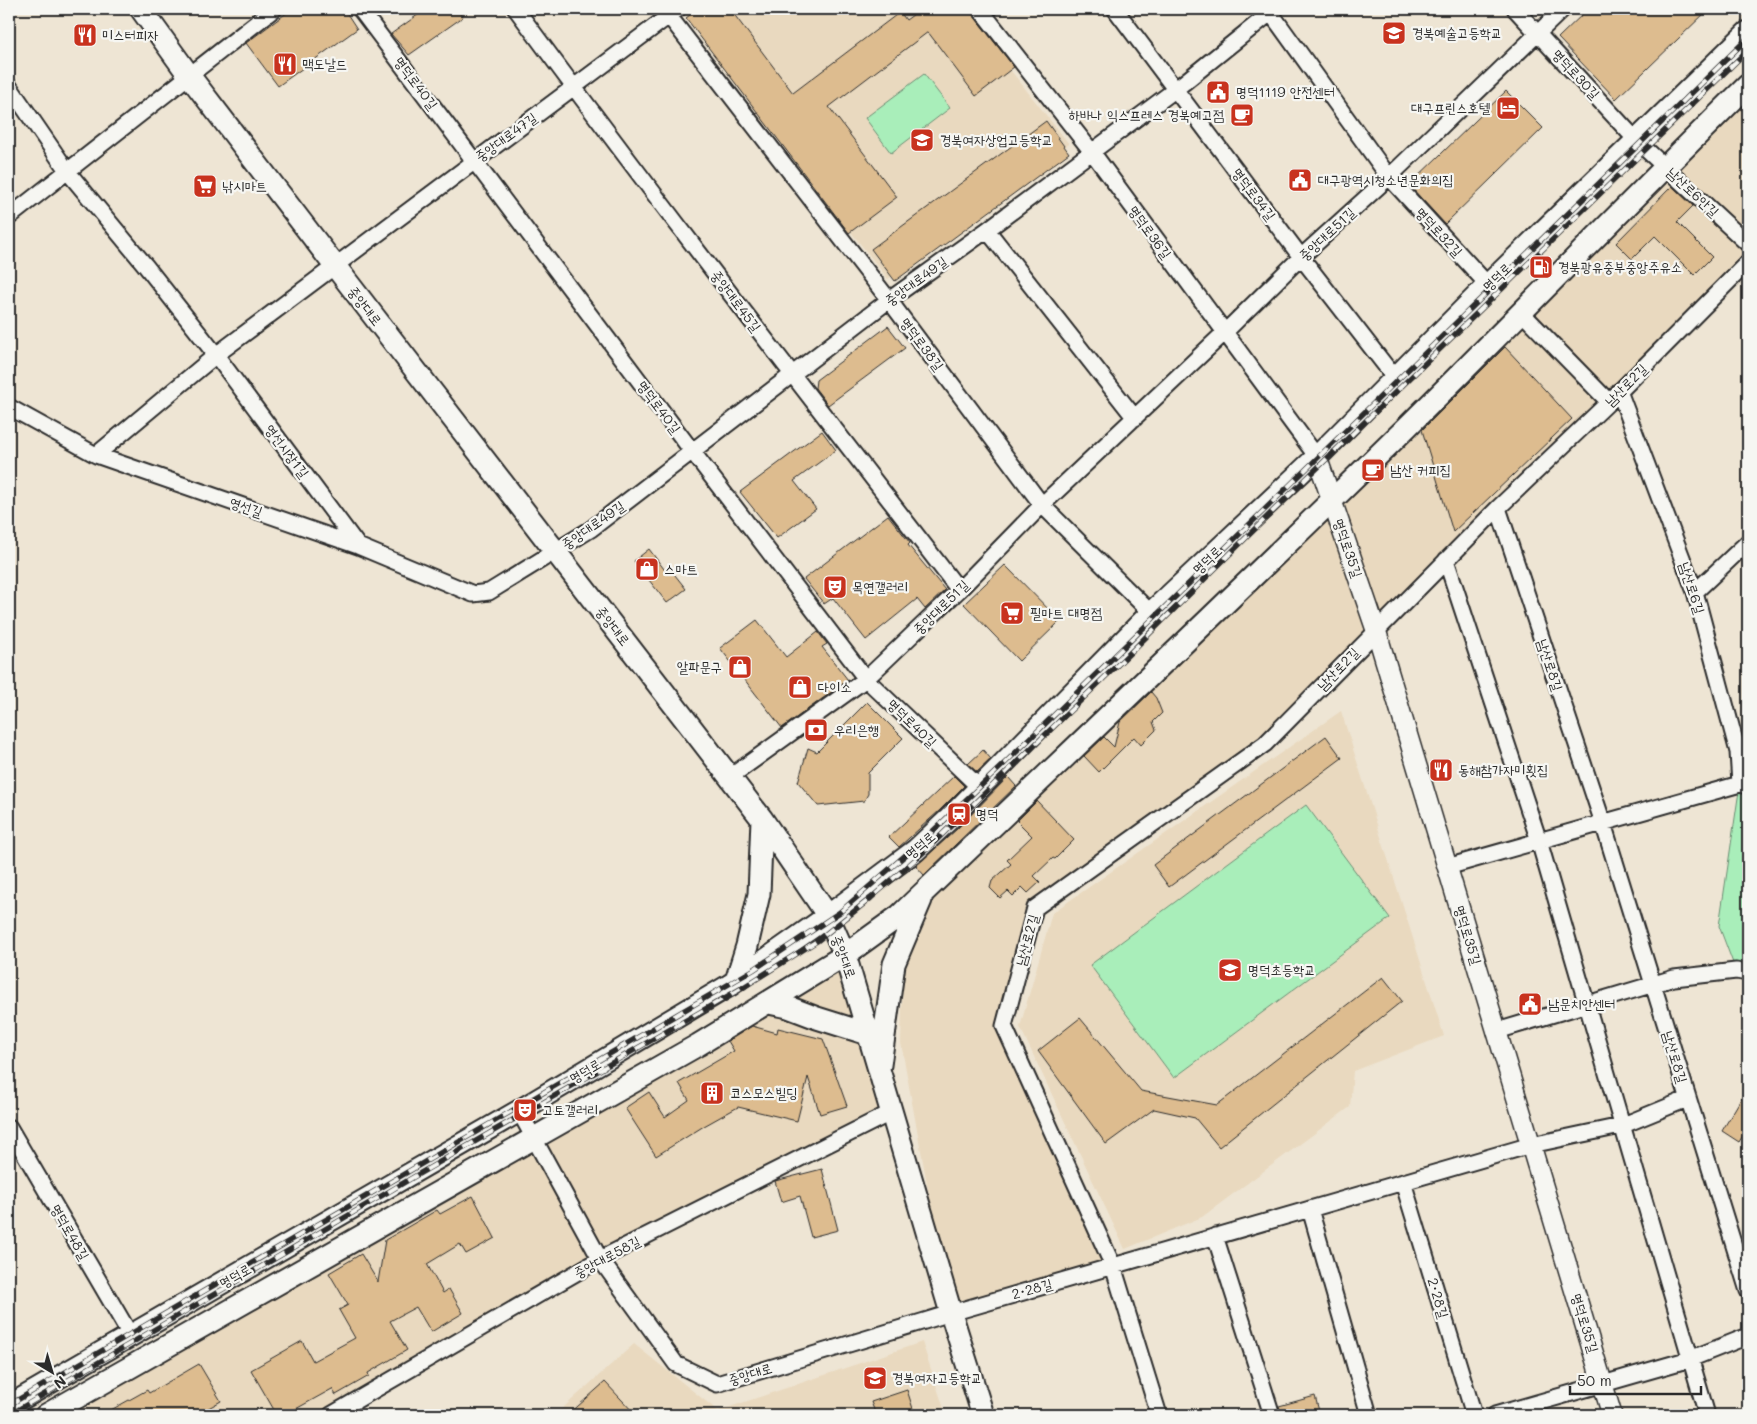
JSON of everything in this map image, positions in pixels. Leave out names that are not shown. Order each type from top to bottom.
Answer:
[{"type":"main road","name":"중앙대로","points":[[141,9],[188,74],[335,266],[762,819],[828,916],[845,955],[951,1313],[984,1415]]},
{"type":"main road","name":"명덕로","points":[[9,1406],[519,1111],[736,981],[828,916],[916,850],[948,820],[1151,613],[1317,457],[1488,285],[1748,32]]},
{"type":"main road","name":"명덕로","points":[[46,1415],[769,1003],[845,955],[900,916],[1332,500],[1522,313],[1748,85]]},
{"type":"main road","points":[[736,981],[747,946],[759,894],[762,819]]},
{"type":"main road","points":[[879,1070],[894,964],[924,892]]},
{"type":"main road","points":[[769,1003],[788,1007],[868,1034]]},
{"type":"street","points":[[9,217],[68,172],[188,74],[274,9]]},
{"type":"street","name":"명덕로40길","points":[[360,9],[866,679],[979,787]]},
{"type":"street","name":"중앙대로45길","points":[[516,9],[792,374],[959,590]]},
{"type":"street","name":"명덕로36길","points":[[980,9],[1092,152],[1317,457]]},
{"type":"street","name":"명덕로34길","points":[[1115,9],[1301,257],[1395,378]]},
{"type":"street","name":"명덕로30길","points":[[1514,9],[1637,141]]},
{"type":"street","name":"중앙대로51길","points":[[730,777],[866,679],[959,590],[1042,505],[1224,333],[1301,257],[1389,177],[1563,9]]},
{"type":"street","name":"중앙대로49길","points":[[489,592],[591,529],[889,300],[987,230],[1176,89],[1271,10]]},
{"type":"street","name":"명덕로32길","points":[[1271,10],[1389,177],[1488,285]]},
{"type":"street","name":"중앙대로47길","points":[[335,266],[673,12]]},
{"type":"street","name":"명덕로38길","points":[[673,12],[1042,505],[1151,613]]},
{"type":"street","name":"영선시장1길","points":[[9,86],[68,172],[216,355],[358,546]]},
{"type":"street","name":"남산로6안길","points":[[1637,141],[1748,244]]},
{"type":"street","points":[[987,230],[1135,418]]},
{"type":"street","name":"남산로2길","points":[[1113,1266],[1004,1026],[1035,908],[1265,744],[1498,508],[1614,397],[1748,262]]},
{"type":"street","points":[[96,455],[216,355],[335,266]]},
{"type":"street","points":[[1522,313],[1614,397]]},
{"type":"street","name":"남산로6길","points":[[1614,397],[1695,592],[1743,750],[1744,785]]},
{"type":"street","name":"영선길","points":[[9,407],[96,455],[358,546],[473,594],[489,592]]},
{"type":"street","name":"명덕로35길","points":[[1317,457],[1376,630],[1612,1415]]},
{"type":"street","name":"남산로8길","points":[[1498,508],[1603,823],[1748,1291]]},
{"type":"street","points":[[1695,592],[1748,542]]},
{"type":"street","points":[[1446,560],[1539,841],[1707,1415]]},
{"type":"street","points":[[1447,867],[1744,785]]},
{"type":"street","points":[[1497,1031],[1674,978],[1736,971],[1748,973]]},
{"type":"street","name":"2·28길","points":[[951,1313],[1531,1145],[1621,1126],[1687,1099]]},
{"type":"street","name":"중앙대로","points":[[519,1111],[600,1259],[676,1364],[718,1384],[951,1313]]},
{"type":"street","name":"중앙대로58길","points":[[331,1415],[600,1259],[892,1112]]},
{"type":"street","name":"명덕로48길","points":[[9,1127],[131,1336]]},
{"type":"street","name":"2·28길","points":[[1403,1182],[1474,1415]]},
{"type":"street","points":[[1310,1208],[1370,1415]]},
{"type":"street","points":[[1216,1236],[1272,1415]]},
{"type":"street","points":[[1113,1266],[1159,1415]]},
{"type":"street","points":[[1494,1415],[1690,1359],[1748,1336]]},
{"type":"shaded area","name":"경북여자상업고등학교","points":[[694,9],[962,9],[1069,144],[888,279],[775,136],[777,136],[765,124],[686,18],[686,15]]},
{"type":"shaded area","points":[[1748,79],[1748,262],[1265,744],[1035,908],[1004,1026],[1113,1266],[951,1313],[901,1043],[904,939],[924,892]]},
{"type":"shaded area","name":"명덕초등학교","points":[[1341,711],[1444,1036],[1353,1071],[1350,1107],[1202,1217],[1125,1249],[1020,1027],[1052,913]]},
{"type":"shaded area","points":[[845,955],[892,1112],[600,1259],[331,1415],[45,1415]]},
{"type":"shaded area","name":"경북여자고등학교","points":[[922,1342],[946,1415],[555,1415],[634,1344],[718,1411]]},
{"type":"green space","points":[[924,74],[950,108],[891,153],[865,118]]},
{"type":"green space","points":[[1740,784],[1748,786],[1748,973],[1736,971],[1719,926]]},
{"type":"green space","points":[[1306,805],[1390,918],[1174,1078],[1090,965]]},
{"type":"building","name":"맥도날드","points":[[292,9],[344,9],[357,29],[278,86],[246,43]]},
{"type":"building","points":[[426,9],[456,9],[463,17],[409,55],[391,34]]},
{"type":"building","points":[[698,9],[730,9],[793,93],[900,12],[906,20],[921,9],[970,9],[1014,67],[976,96],[928,32],[829,107],[897,197],[849,233],[686,18]]},
{"type":"building","points":[[1588,9],[1709,9],[1616,99],[1558,38]]},
{"type":"building","name":"대구프린스호텔","points":[[1506,91],[1543,128],[1445,224],[1409,185]]},
{"type":"building","points":[[1046,121],[1069,153],[895,281],[871,249]]},
{"type":"building","points":[[1672,186],[1693,206],[1677,222],[1712,257],[1694,275],[1655,236],[1632,259],[1616,243]]},
{"type":"building","points":[[888,326],[905,348],[828,405],[815,388],[816,380]]},
{"type":"building","points":[[1505,347],[1572,419],[1453,532],[1422,430]]},
{"type":"building","points":[[822,431],[836,450],[794,481],[816,509],[777,538],[740,492]]},
{"type":"building","points":[[888,515],[910,543],[908,545],[945,590],[925,609],[917,599],[866,640],[833,598],[824,604],[804,579]]},
{"type":"building","points":[[649,549],[667,573],[671,570],[686,589],[667,603],[634,561]]},
{"type":"building","name":"필마트 대명점","points":[[1005,565],[1060,621],[1019,661],[964,604]]},
{"type":"building","points":[[757,620],[786,657],[818,632],[827,644],[822,647],[848,680],[782,728],[720,648]]},
{"type":"building","points":[[1151,692],[1156,698],[1162,713],[1153,722],[1156,730],[1141,745],[1134,737],[1099,772],[1084,756],[1104,737],[1114,747],[1120,722]]},
{"type":"building","points":[[867,702],[903,738],[868,773],[868,794],[864,801],[818,806],[798,782],[808,748],[817,752]]},
{"type":"building","points":[[1326,736],[1342,758],[1169,887],[1153,865]]},
{"type":"building","points":[[983,750],[991,759],[977,772],[968,764]]},
{"type":"building","points":[[954,776],[964,786],[899,847],[889,837]]},
{"type":"building","points":[[1008,777],[1016,786],[924,875],[916,866],[957,829]]},
{"type":"building","points":[[1037,801],[1074,840],[1034,876],[1040,882],[1028,893],[1022,887],[1013,896],[1008,891],[1000,898],[990,888],[992,881],[1011,864],[1007,860],[1032,836],[1017,821]]},
{"type":"building","points":[[1383,977],[1402,1001],[1219,1147],[1195,1118],[1154,1109],[1106,1144],[1038,1051],[1080,1018],[1141,1091],[1217,1105]]},
{"type":"building","points":[[752,1026],[777,1033],[778,1028],[823,1039],[847,1106],[820,1114],[808,1077],[797,1121],[738,1107],[656,1156],[625,1108],[649,1092],[665,1117],[689,1100],[679,1083],[734,1051],[728,1041]]},
{"type":"building","points":[[1748,1087],[1748,1127],[1739,1142],[1722,1131]]},
{"type":"building","points":[[822,1169],[838,1230],[811,1237],[800,1196],[781,1202],[775,1181]]},
{"type":"building","points":[[473,1196],[495,1238],[466,1254],[460,1244],[427,1264],[443,1293],[449,1289],[463,1313],[431,1332],[416,1307],[390,1321],[407,1350],[368,1373],[369,1376],[336,1395],[332,1389],[285,1415],[277,1415],[251,1370],[302,1341],[313,1361],[355,1338],[339,1310],[348,1305],[329,1273],[361,1254],[378,1282],[385,1240],[437,1210],[440,1214]]},
{"type":"building","points":[[199,1364],[221,1401],[196,1415],[102,1415],[147,1390],[149,1393]]},
{"type":"building","points":[[605,1382],[636,1415],[568,1415]]},
{"type":"building","points":[[907,1390],[915,1415],[876,1415],[871,1402]]},
{"type":"building","points":[[1315,1396],[1320,1415],[1281,1415],[1279,1406]]},
{"type":"railway","points":[[9,1405],[753,970],[840,912],[932,832],[1007,761],[1748,38]]},
{"type":"railway","points":[[9,1415],[417,1175],[742,988],[817,941],[871,898],[926,850],[1748,50]]},
{"type":"place","name":"경북예술고등학교","points":[[1394,33]]},
{"type":"place","name":"미스터피자","points":[[85,35]]},
{"type":"place","name":"맥도날드","points":[[285,64]]},
{"type":"place","name":"명덕1119 안전센터","points":[[1218,92]]},
{"type":"place","name":"대구프린스호텔","points":[[1508,108]]},
{"type":"place","name":"하바나 익스프레스 경북예고점","points":[[1242,115]]},
{"type":"place","name":"경북여자상업고등학교","points":[[922,140]]},
{"type":"place","name":"대구광역시청소년문화의집","points":[[1300,180]]},
{"type":"place","name":"낚시마트","points":[[205,186]]},
{"type":"place","name":"경북광유중부중앙주유소","points":[[1541,267]]},
{"type":"place","name":"남산 커피집","points":[[1373,470]]},
{"type":"place","name":"스마트","points":[[647,569]]},
{"type":"place","name":"목연갤러리","points":[[835,587]]},
{"type":"place","name":"필마트 대명점","points":[[1012,613]]},
{"type":"place","name":"알파문구","points":[[740,667]]},
{"type":"place","name":"다이소","points":[[800,687]]},
{"type":"place","name":"우리은행","points":[[816,730]]},
{"type":"place","name":"동해참가자미횟집","points":[[1441,770]]},
{"type":"place","name":"명덕","points":[[959,814]]},
{"type":"place","name":"명덕초등학교","points":[[1230,970]]},
{"type":"place","name":"남문치안센터","points":[[1530,1004]]},
{"type":"place","name":"코스모스빌딩","points":[[712,1093]]},
{"type":"place","name":"고토갤러리","points":[[525,1110]]},
{"type":"place","name":"경북여자고등학교","points":[[875,1378]]}]
